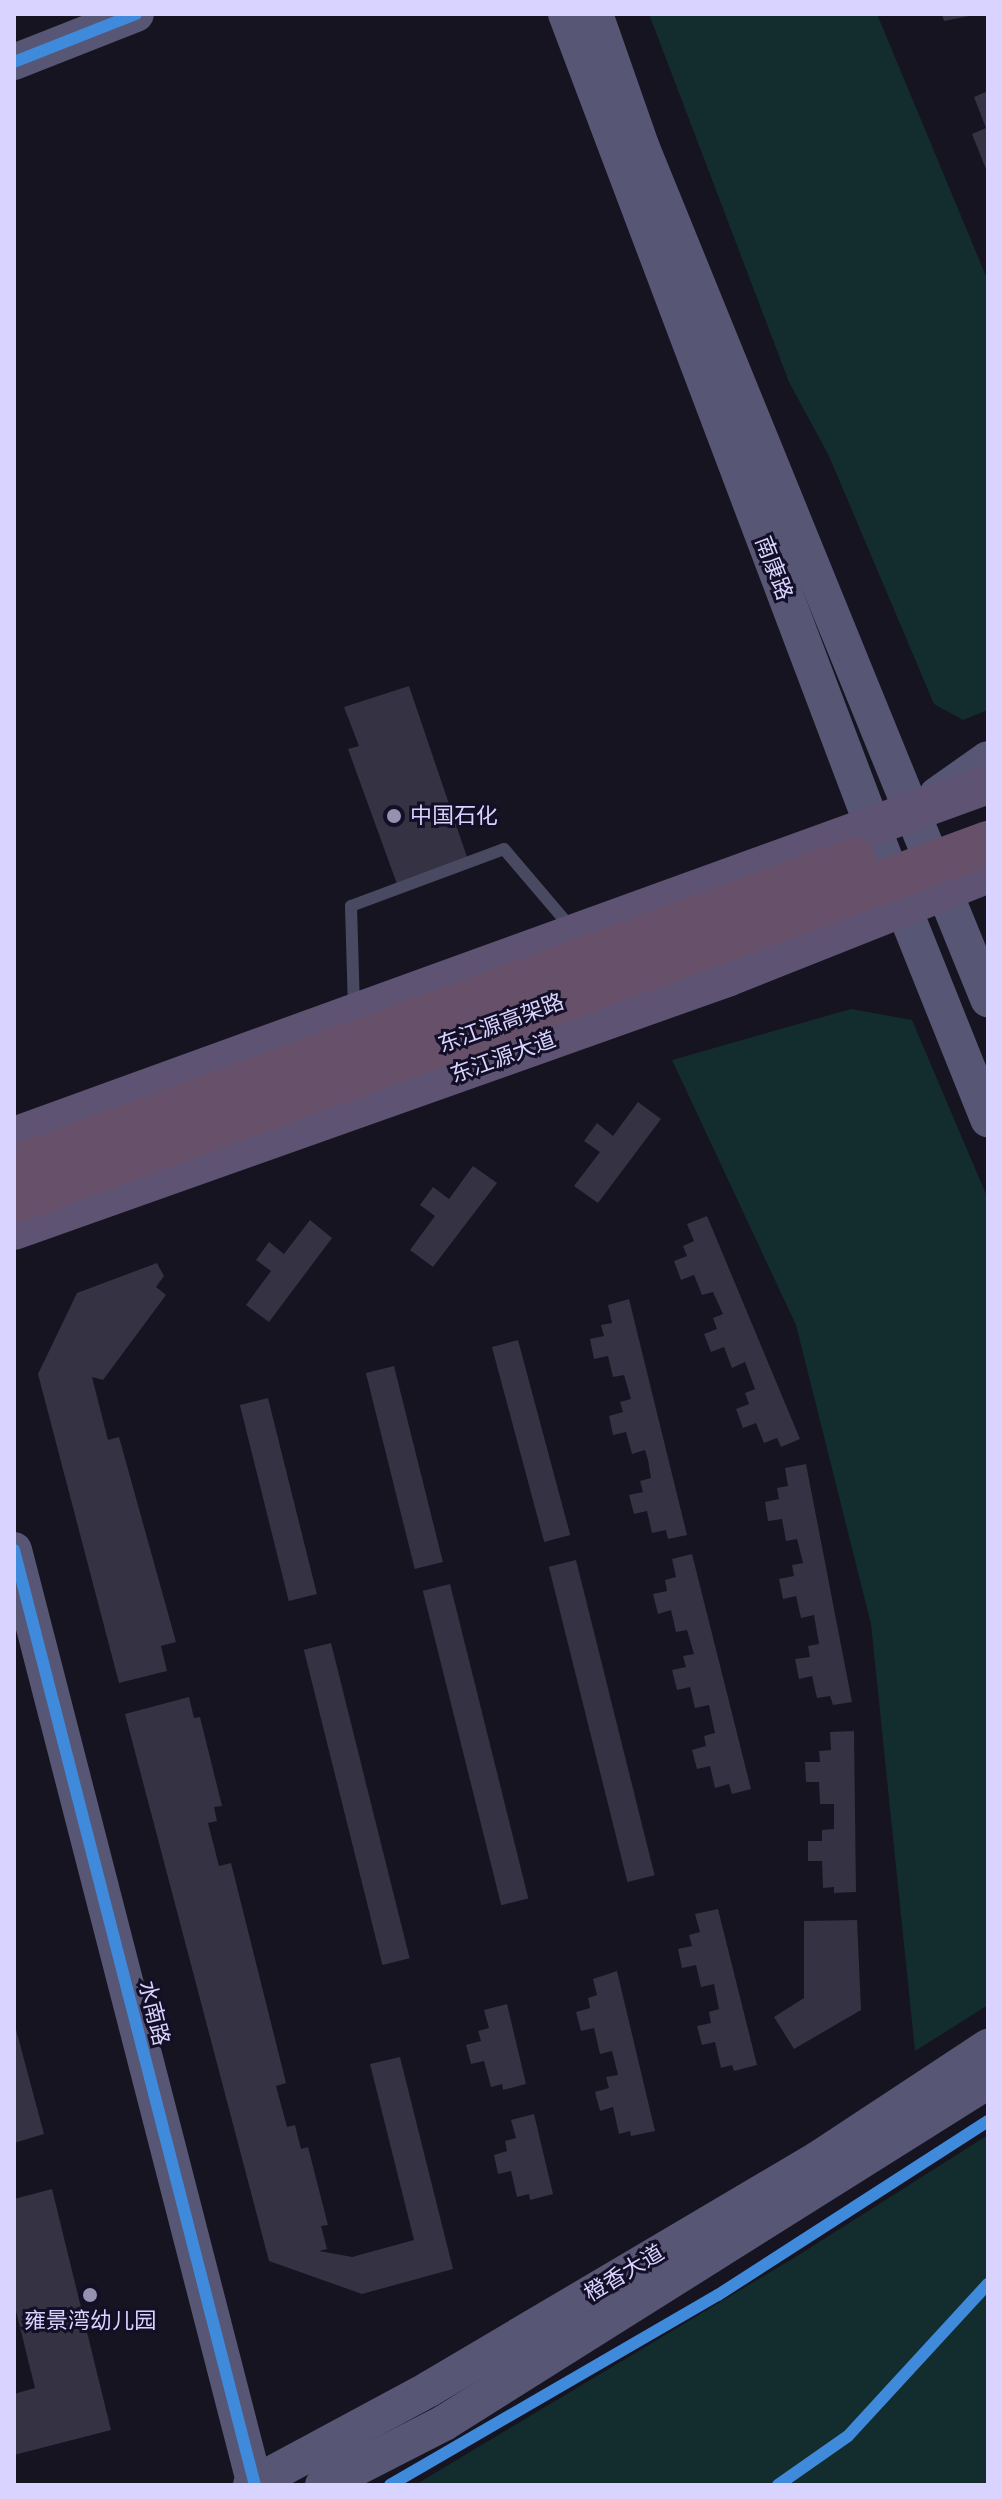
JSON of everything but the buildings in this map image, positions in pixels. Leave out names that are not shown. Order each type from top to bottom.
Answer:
[{"type":"highway","name":"东江源高架路","points":[[14,1168],[988,810]]},
{"type":"highway","name":"东江源高架路","points":[[14,1201],[988,843]]},
{"type":"main road","points":[[14,62],[136,14]]},
{"type":"main road","name":"南康路","points":[[566,14],[872,826],[988,1119]]},
{"type":"main road","name":"南康路","points":[[595,14],[642,148],[988,999]]},
{"type":"main road","points":[[913,812],[988,759]]},
{"type":"main road","points":[[14,1137],[988,784]]},
{"type":"main road","name":"东江源大道","points":[[14,1230],[727,977],[902,904],[988,873]]},
{"type":"main road","points":[[943,890],[988,884]]},
{"type":"main road","name":"水南路","points":[[14,1550],[253,2484]]},
{"type":"main road","name":"橙香大道","points":[[253,2484],[429,2389],[818,2159],[988,2047]]},
{"type":"main road","name":"橙香大道","points":[[323,2485],[444,2423],[988,2081]]},
{"type":"lane","points":[[354,1012],[351,906],[504,849],[574,932]]},
{"type":"path","points":[[538,2401],[718,2295],[988,2121]]},
{"type":"green space","points":[[649,14],[877,14],[988,281],[988,710],[963,720],[934,704],[829,456],[789,382]]},
{"type":"green space","points":[[851,1009],[912,1020],[988,1199],[988,2005],[915,2051],[871,1624],[796,1325],[672,1060]]},
{"type":"green space","points":[[988,2135],[988,2485],[415,2485],[797,2256]]},
{"type":"cycle path","points":[[14,62],[136,14]]},
{"type":"cycle path","points":[[14,1550],[255,2485]]},
{"type":"cycle path","points":[[390,2485],[718,2295],[988,2121]]},
{"type":"cycle path","points":[[778,2485],[848,2436],[988,2284]]},
{"type":"place","name":"中国石化","points":[[394,816]]},
{"type":"place","name":"雍景湾幼儿园","points":[[90,2295]]}]
